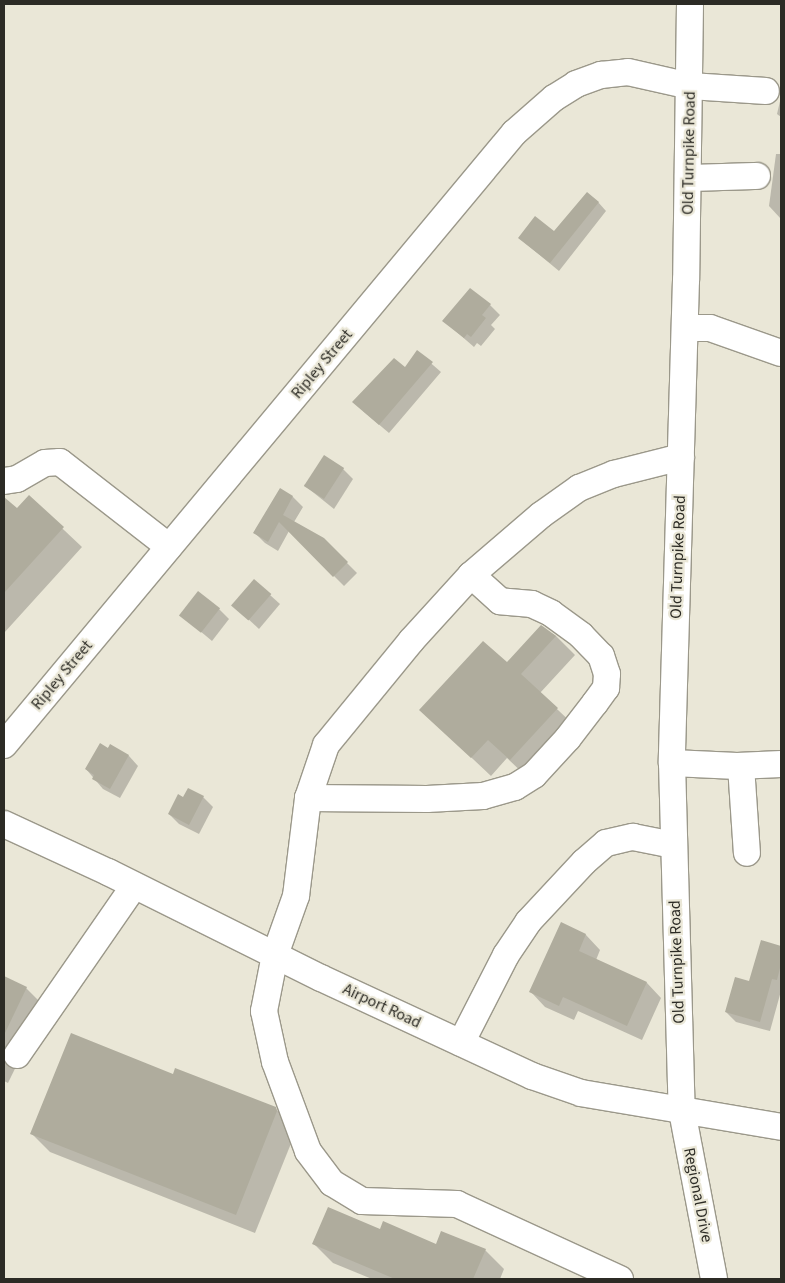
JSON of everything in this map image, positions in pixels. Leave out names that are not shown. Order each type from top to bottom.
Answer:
[{"type":"street","name":"Old Turnpike Road","points":[[682,1111],[672,763],[685,328],[690,4]]},
{"type":"street","name":"Ripley Street","points":[[4,745],[514,133],[554,98],[576,84],[601,75],[628,72],[690,86],[766,91]]},
{"type":"street","points":[[688,178],[757,176]]},
{"type":"street","points":[[685,328],[710,328],[781,352]]},
{"type":"street","points":[[620,1279],[457,1204],[362,1201],[332,1183],[308,1151],[275,1062],[264,1011],[275,955],[296,896],[308,798],[326,745],[411,641],[471,575],[541,515],[579,488],[614,474],[680,457]]},
{"type":"street","points":[[4,481],[17,479],[45,463],[60,462],[169,546]]},
{"type":"street","points":[[308,798],[418,799],[483,796],[515,786],[534,776],[595,704],[606,688],[607,674],[601,656],[581,636],[551,613],[532,604],[500,601],[471,575]]},
{"type":"street","points":[[672,763],[741,766],[781,764]]},
{"type":"street","points":[[741,766],[747,853]]},
{"type":"street","name":"Airport Road","points":[[4,824],[532,1076],[582,1093],[781,1127]]},
{"type":"street","points":[[461,1043],[506,955],[528,922],[584,862],[606,843],[633,837],[674,844]]},
{"type":"street","points":[[17,1055],[134,886]]},
{"type":"street","name":"Regional Drive","points":[[682,1111],[714,1279]]},
{"type":"building","points":[[587,192],[599,202],[550,263],[518,238],[535,216],[554,231]]},
{"type":"building","points":[[470,288],[491,304],[482,315],[486,318],[471,337],[467,334],[464,338],[442,321]]},
{"type":"building","points":[[417,350],[433,362],[379,425],[352,402],[394,358],[405,367]]},
{"type":"building","points":[[324,455],[344,468],[324,499],[304,486]]},
{"type":"building","points":[[280,488],[293,496],[283,515],[324,538],[348,562],[333,577],[279,522],[268,542],[253,533]]},
{"type":"building","points":[[29,495],[64,527],[4,593],[4,497],[17,508]]},
{"type":"building","points":[[254,579],[271,594],[248,621],[231,605]]},
{"type":"building","points":[[198,591],[220,608],[201,633],[179,615]]},
{"type":"building","points":[[541,625],[556,636],[521,674],[558,708],[510,760],[488,740],[471,758],[419,710],[483,641],[507,662]]},
{"type":"building","points":[[100,743],[108,748],[110,744],[129,755],[110,789],[92,779],[94,775],[85,769]]},
{"type":"building","points":[[188,788],[204,796],[189,825],[168,814],[178,794],[183,797]]},
{"type":"building","points":[[561,922],[586,934],[579,951],[647,982],[627,1026],[563,997],[559,1006],[529,992]]},
{"type":"building","points":[[761,940],[781,946],[781,964],[777,980],[772,979],[760,1022],[725,1012],[735,977],[749,981]]},
{"type":"building","points":[[4,976],[27,987],[4,1035]]},
{"type":"building","points":[[71,1033],[173,1074],[175,1068],[276,1107],[277,1111],[236,1215],[30,1134]]},
{"type":"building","points":[[328,1207],[380,1229],[383,1221],[436,1244],[441,1231],[486,1249],[473,1279],[395,1279],[312,1244]]}]
